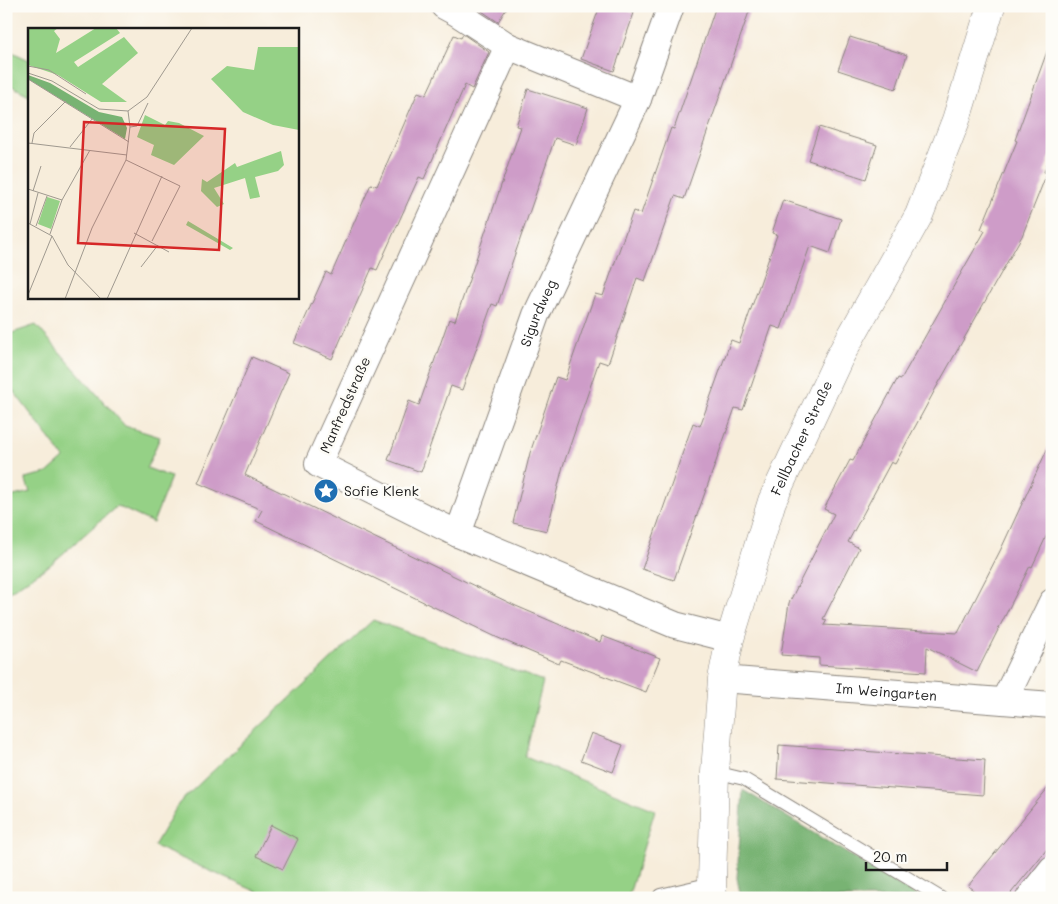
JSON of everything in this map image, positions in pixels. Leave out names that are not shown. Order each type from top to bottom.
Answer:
[{"type":"street","name":"Sigurdweg","points":[[458,534],[536,315],[638,99],[671,6]]},
{"type":"street","name":"Fellbacher Straße","points":[[712,890],[715,772],[722,678],[730,639],[772,501],[839,358],[920,215],[956,120],[991,6]]},
{"type":"street","points":[[454,8],[508,46],[638,99]]},
{"type":"street","name":"Manfredstraße","points":[[508,46],[318,464],[458,534],[675,625],[730,639]]},
{"type":"street","points":[[1004,701],[1052,602]]},
{"type":"street","name":"Im Weingarten","points":[[722,678],[1052,704]]},
{"type":"street","points":[[1029,898],[1052,869]]},
{"type":"lane","points":[[715,772],[744,779],[941,898]]},
{"type":"lane","points":[[658,898],[660,895],[712,890]]},
{"type":"green space","points":[[6,49],[28,60],[28,94],[6,83]]},
{"type":"green space","points":[[36,325],[125,426],[160,437],[147,468],[171,477],[153,523],[117,506],[50,565],[6,594],[6,498],[30,492],[25,478],[47,473],[64,458],[6,381],[6,335]]},
{"type":"green space","points":[[373,620],[543,681],[525,757],[655,810],[628,898],[271,898],[154,846],[179,803]]},
{"type":"green space","points":[[743,790],[920,898],[741,898],[737,878]]},
{"type":"building","points":[[480,6],[508,6],[498,22],[479,9]]},
{"type":"building","points":[[600,6],[616,6],[634,13],[614,71],[581,59]]},
{"type":"building","points":[[716,6],[751,6],[684,199],[675,196],[645,281],[637,278],[608,364],[599,361],[563,466],[547,531],[513,523],[530,453],[556,377],[565,380],[595,294],[603,296],[633,211],[641,214],[671,128],[674,129]]},
{"type":"building","points":[[463,34],[489,52],[472,89],[465,85],[424,179],[419,177],[377,270],[372,268],[332,359],[294,343],[326,272],[331,275],[371,184],[377,186],[418,92],[426,95],[454,35],[461,38]]},
{"type":"building","points":[[850,37],[907,55],[896,89],[838,70]]},
{"type":"building","points":[[1049,46],[1052,47],[1052,152],[1044,172],[1047,173],[1022,236],[895,464],[891,462],[848,542],[859,548],[823,619],[827,620],[824,625],[958,633],[1001,549],[1052,439],[1052,524],[1032,567],[1030,566],[977,672],[927,647],[926,672],[819,665],[819,658],[781,655],[789,603],[834,514],[824,509],[850,460],[853,461],[898,378],[901,379],[985,231],[981,229],[1017,141],[1015,140]]},
{"type":"building","points":[[528,89],[588,108],[576,145],[555,138],[497,306],[492,304],[462,390],[451,386],[421,472],[388,460],[409,401],[419,405],[449,319],[455,321],[521,127],[516,126]]},
{"type":"building","points":[[819,127],[877,145],[866,179],[808,160]]},
{"type":"building","points":[[783,200],[841,219],[830,253],[810,246],[781,329],[772,326],[743,410],[735,408],[674,580],[642,569],[693,423],[700,426],[731,340],[739,343],[777,235],[772,233]]},
{"type":"building","points":[[252,357],[289,373],[245,475],[516,606],[600,642],[602,636],[660,658],[646,692],[561,660],[559,664],[496,637],[256,521],[262,510],[198,483]]},
{"type":"building","points":[[591,733],[623,745],[613,772],[581,760]]},
{"type":"building","points":[[779,745],[985,760],[983,795],[777,779]]},
{"type":"building","points":[[1052,783],[1052,843],[1007,898],[983,898],[968,886]]},
{"type":"building","points":[[271,825],[298,839],[283,869],[256,856]]},
{"type":"place","name":"Sofie Klenk","points":[[326,491]]}]
